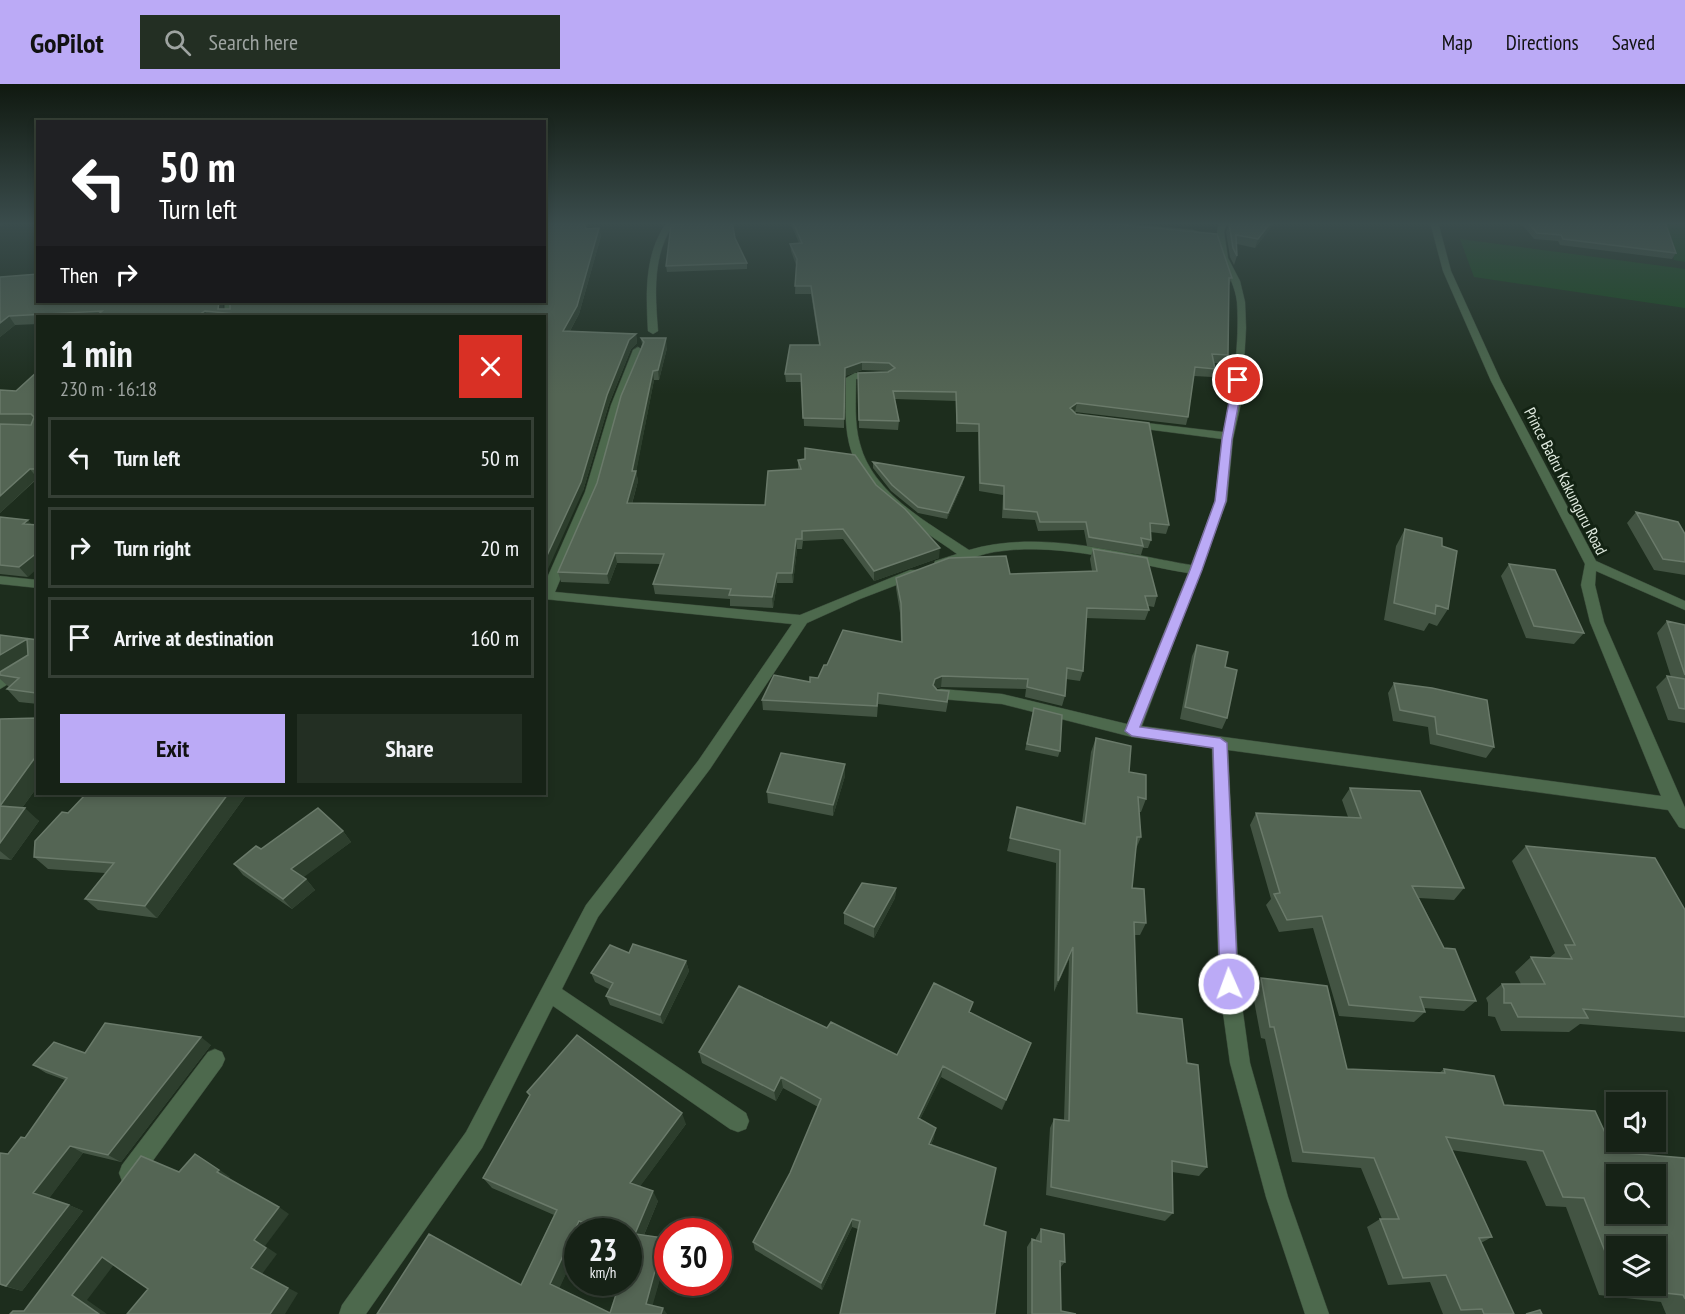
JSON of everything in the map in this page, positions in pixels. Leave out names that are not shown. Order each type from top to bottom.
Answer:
[{"type":"street","points":[[651,279],[652,331]]},
{"type":"street","points":[[1132,731],[1221,501],[1228,436],[1236,399],[1241,302],[1235,279]]},
{"type":"street","name":"Prince Badru Kakunguru Road","points":[[1451,279],[1492,371],[1592,564],[1588,585],[1597,622],[1673,804],[1685,822]]},
{"type":"street","points":[[638,351],[616,405],[591,492],[546,595],[802,620],[855,596],[967,555],[1011,546],[1079,551],[1196,570]]},
{"type":"street","points":[[887,375],[851,378],[854,446],[867,474],[896,504],[967,555]]},
{"type":"street","points":[[1122,423],[1228,436]]},
{"type":"street","points":[[1592,564],[1685,606]]},
{"type":"street","points":[[0,580],[36,584]]},
{"type":"street","points":[[351,1314],[474,1140],[592,911],[704,765],[802,620]]},
{"type":"street","points":[[0,684],[36,660]]},
{"type":"street","points":[[941,694],[1002,699],[1132,731],[1673,804]]},
{"type":"street","points":[[1220,743],[1229,984],[1240,1063],[1276,1197],[1317,1314]]},
{"type":"street","points":[[550,992],[738,1121]]},
{"type":"street","points":[[119,1188],[215,1059]]},
{"type":"green space","points":[[1490,279],[1685,279],[1685,308]]},
{"type":"building","points":[[0,279],[36,279],[36,303],[219,303],[218,309],[230,309],[230,303],[546,303],[546,279],[585,279],[577,306],[563,331],[636,334],[629,340],[607,395],[581,482],[546,558],[546,315],[246,315],[205,311],[199,315],[97,315],[102,311],[9,316],[0,323]]},
{"type":"building","points":[[795,279],[1229,279],[1228,355],[1212,354],[1215,369],[1195,367],[1188,417],[1077,403],[1070,408],[1076,414],[1149,423],[1169,525],[1150,523],[1151,540],[1141,538],[1143,546],[1089,537],[1086,522],[1040,522],[1037,512],[1004,509],[1004,486],[980,483],[979,424],[957,423],[956,392],[893,391],[899,421],[859,420],[858,373],[888,372],[895,368],[889,363],[862,362],[845,368],[844,419],[803,418],[801,374],[785,374],[790,345],[820,345],[811,286],[795,286]]},
{"type":"building","points":[[641,338],[666,338],[658,370],[653,371],[632,471],[636,471],[627,503],[765,505],[768,471],[801,469],[798,460],[805,459],[805,448],[855,455],[876,485],[905,509],[940,548],[874,571],[843,529],[802,531],[802,539],[796,539],[792,573],[777,573],[772,597],[729,595],[731,589],[653,584],[664,554],[615,553],[607,574],[558,572],[597,483],[621,396],[644,342]]},
{"type":"building","points":[[36,373],[36,469],[30,469],[0,496],[0,424],[31,425],[34,417],[31,414],[0,414],[0,390],[16,391]]},
{"type":"building","points":[[873,462],[964,477],[948,513],[918,507],[892,485]]},
{"type":"building","points":[[1636,512],[1678,522],[1685,534],[1685,562],[1663,559]]},
{"type":"building","points":[[0,517],[28,520],[23,524],[36,525],[36,554],[19,567],[0,565]]},
{"type":"building","points":[[1405,529],[1442,538],[1442,546],[1457,551],[1448,609],[1436,605],[1435,614],[1394,603]]},
{"type":"building","points":[[1093,549],[1147,558],[1157,596],[1145,596],[1149,610],[1087,608],[1083,671],[1067,668],[1065,696],[1027,687],[1028,679],[942,676],[935,679],[933,685],[937,690],[949,691],[947,702],[878,693],[877,706],[762,700],[774,675],[810,682],[810,677],[818,678],[824,665],[827,665],[843,630],[902,642],[901,603],[896,578],[949,558],[1006,556],[1010,574],[1097,571]]},
{"type":"building","points":[[1509,564],[1555,570],[1584,633],[1534,626]]},
{"type":"building","points":[[1667,621],[1685,625],[1685,675]]},
{"type":"building","points":[[0,635],[36,640],[36,693],[7,689],[19,678],[0,675],[0,672],[28,655],[27,639],[0,655]]},
{"type":"building","points":[[1197,645],[1228,652],[1225,667],[1237,670],[1227,718],[1185,707]]},
{"type":"building","points":[[1667,676],[1685,679],[1685,709],[1679,708]]},
{"type":"building","points":[[1394,683],[1432,688],[1487,700],[1494,747],[1437,734],[1435,717],[1400,710]]},
{"type":"building","points":[[1034,708],[1062,715],[1060,751],[1027,744]]},
{"type":"building","points":[[36,718],[36,759],[0,806],[0,719]]},
{"type":"building","points":[[1096,738],[1131,746],[1129,772],[1146,775],[1146,799],[1138,797],[1141,837],[1137,837],[1132,888],[1144,889],[1146,923],[1134,922],[1137,1013],[1182,1019],[1187,1063],[1198,1065],[1207,1167],[1172,1161],[1173,1213],[1051,1187],[1054,1119],[1069,1121],[1073,947],[1058,981],[1060,850],[1010,838],[1017,807],[1085,824]]},
{"type":"building","points":[[781,753],[845,764],[833,805],[767,792]]},
{"type":"building","points":[[1350,788],[1420,791],[1464,888],[1412,886],[1444,948],[1455,949],[1476,1001],[1420,997],[1425,1012],[1349,1005],[1322,916],[1287,920],[1274,894],[1280,893],[1256,813],[1361,818]]},
{"type":"building","points":[[85,795],[227,795],[145,906],[85,899],[114,863],[34,857],[35,841],[62,812],[68,813]]},
{"type":"building","points":[[0,806],[25,808],[0,843]]},
{"type":"building","points":[[318,808],[343,831],[291,869],[306,879],[283,899],[234,864],[256,846],[261,849]]},
{"type":"building","points":[[1526,846],[1655,858],[1685,910],[1685,1017],[1583,1009],[1588,1018],[1518,1017],[1511,1003],[1504,1003],[1502,984],[1545,984],[1531,957],[1572,959],[1565,945],[1575,945]]},
{"type":"building","points":[[862,883],[896,888],[874,927],[844,913]]},
{"type":"building","points":[[633,944],[686,961],[660,1015],[606,996],[613,983],[591,973],[610,945],[629,953]]},
{"type":"building","points":[[1261,978],[1327,986],[1347,1069],[1445,1073],[1444,1069],[1494,1076],[1504,1105],[1595,1111],[1606,1135],[1606,1152],[1685,1158],[1685,1299],[1683,1295],[1666,1293],[1666,1236],[1606,1236],[1606,1254],[1584,1198],[1563,1197],[1543,1151],[1446,1137],[1492,1237],[1479,1238],[1514,1314],[1484,1314],[1482,1309],[1461,1310],[1446,1275],[1403,1278],[1380,1219],[1399,1219],[1374,1158],[1303,1152],[1274,1027],[1270,1027]]},
{"type":"building","points":[[934,983],[973,1002],[969,1012],[1031,1043],[1006,1100],[943,1066],[918,1118],[936,1128],[929,1144],[996,1168],[984,1225],[1006,1232],[995,1314],[840,1314],[860,1221],[852,1219],[821,1283],[753,1242],[790,1173],[821,1099],[781,1077],[774,1091],[699,1052],[739,986],[827,1028],[831,1022],[897,1055]]},
{"type":"building","points":[[105,1023],[201,1037],[108,1155],[70,1146],[33,1193],[69,1205],[6,1286],[0,1284],[0,1153],[8,1154],[21,1137],[25,1138],[67,1078],[33,1065],[54,1042],[85,1053]]},
{"type":"building","points":[[577,1035],[682,1113],[630,1183],[653,1191],[642,1218],[564,1218],[564,1254],[550,1284],[564,1291],[564,1296],[575,1296],[610,1313],[615,1296],[642,1296],[642,1235],[654,1237],[654,1275],[646,1304],[663,1308],[661,1314],[377,1314],[429,1234],[521,1285],[557,1210],[483,1178],[530,1095],[527,1092]]},
{"type":"building","points":[[195,1154],[219,1170],[217,1172],[279,1207],[254,1240],[266,1248],[251,1268],[288,1288],[270,1314],[127,1314],[148,1289],[102,1257],[72,1295],[99,1314],[10,1314],[13,1311],[24,1311],[141,1156],[179,1172]]},
{"type":"building","points":[[1041,1229],[1064,1234],[1065,1262],[1060,1261],[1061,1311],[1076,1314],[1032,1314],[1032,1239],[1041,1242]]},
{"type":"building","points":[[1540,1310],[1542,1314],[1526,1314]]},
{"type":"route","points":[[1229,984],[1220,743],[1132,731],[1221,501],[1227,439],[1238,380]]}]
